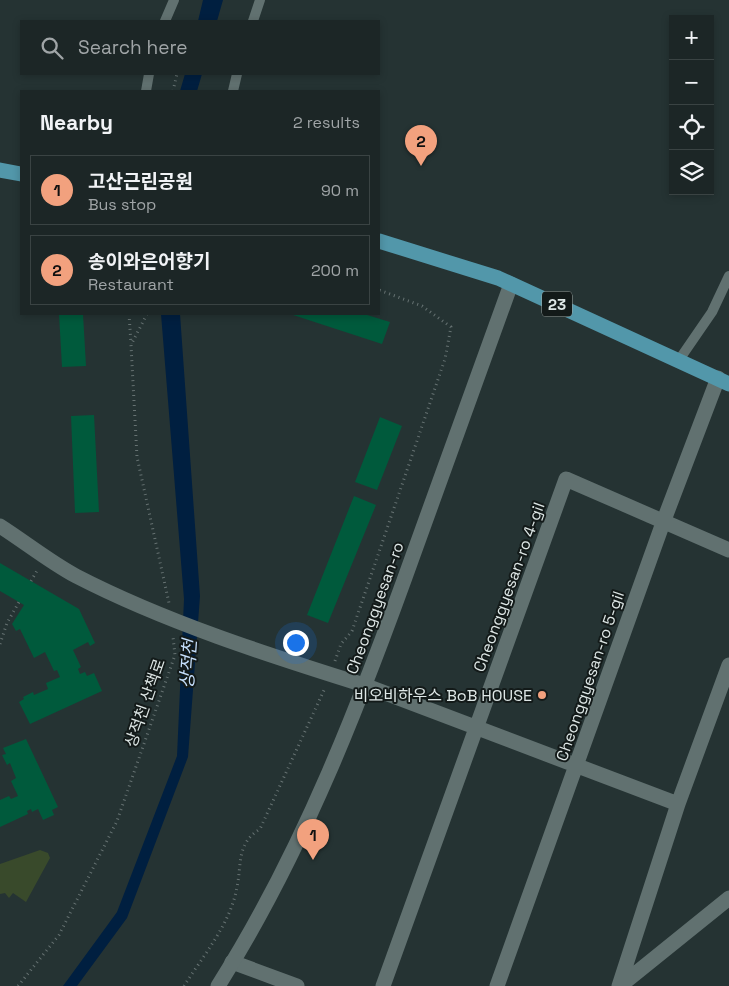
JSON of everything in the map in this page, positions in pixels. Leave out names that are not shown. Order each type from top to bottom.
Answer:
[{"type":"main road","points":[[0,170],[20,174]]},
{"type":"main road","name":"23","points":[[380,241],[511,284],[723,381]]},
{"type":"street","name":"Cheonggyesan-ro","points":[[218,986],[274,890],[343,742],[511,284]]},
{"type":"street","name":"Cheonggyesan-ro 5-gil","points":[[497,986],[664,520],[723,381]]},
{"type":"street","name":"Cheonggyesan-ro 4-gil","points":[[383,986],[478,728],[566,479],[664,520],[729,550]]},
{"type":"street","points":[[0,526],[74,575],[137,606],[364,685],[678,804]]},
{"type":"street","points":[[619,986],[678,804],[729,665]]},
{"type":"street","points":[[619,986],[729,898]]},
{"type":"street","points":[[232,962],[297,986]]},
{"type":"lane","points":[[165,20],[174,0]]},
{"type":"lane","points":[[253,20],[260,0]]},
{"type":"lane","points":[[146,90],[150,75]]},
{"type":"lane","points":[[232,90],[238,75]]},
{"type":"lane","points":[[679,360],[712,312],[729,276]]},
{"type":"path","points":[[173,90],[178,75]]},
{"type":"path","points":[[184,986],[226,919],[237,887],[239,859],[252,835],[260,829],[323,695],[341,644],[352,631],[444,359],[451,327],[422,306],[380,290]]},
{"type":"path","points":[[129,315],[137,458],[168,589],[170,608]]},
{"type":"path","points":[[131,344],[146,315]]},
{"type":"path","points":[[0,644],[7,623],[19,602]]},
{"type":"path","name":"상적천 산책로","points":[[18,986],[58,935],[117,821],[175,655],[172,627]]},
{"type":"green space","points":[[40,850],[48,853],[50,858],[26,902],[13,893],[9,898],[5,893],[0,894],[0,864]]},
{"type":"water","points":[[203,0],[223,0],[217,20],[198,20]]},
{"type":"water","points":[[185,75],[202,75],[197,90],[180,90]]},
{"type":"water","name":"상적천","points":[[161,315],[180,315],[200,596],[188,757],[127,918],[77,986],[63,986],[117,912],[177,756],[184,599]]},
{"type":"building","points":[[59,315],[83,315],[86,366],[62,367]]},
{"type":"building","points":[[293,315],[367,315],[390,322],[382,344]]},
{"type":"building","points":[[94,415],[99,512],[75,513],[71,416]]},
{"type":"building","points":[[380,417],[402,426],[377,490],[355,482]]},
{"type":"building","points":[[354,496],[376,505],[328,623],[307,615]]},
{"type":"building","points":[[0,563],[79,609],[95,643],[90,646],[88,642],[73,650],[81,667],[78,669],[80,674],[85,672],[87,676],[94,673],[102,691],[30,724],[19,702],[24,699],[23,697],[33,692],[34,695],[48,689],[46,683],[60,677],[57,670],[54,671],[45,652],[34,658],[20,629],[16,631],[12,624],[24,605],[0,591]]},
{"type":"building","points":[[26,739],[58,807],[52,810],[54,815],[43,820],[38,809],[32,812],[31,809],[27,811],[28,814],[0,827],[0,800],[9,796],[11,799],[18,796],[11,781],[16,778],[10,763],[7,765],[2,755],[6,754],[3,748]]},
{"type":"place","name":"송이와은어향기","points":[[421,166]]},
{"type":"place","name":"비오비하우스 BoB HOUSE","points":[[542,695]]},
{"type":"place","name":"고산근린공원","points":[[313,860]]}]
